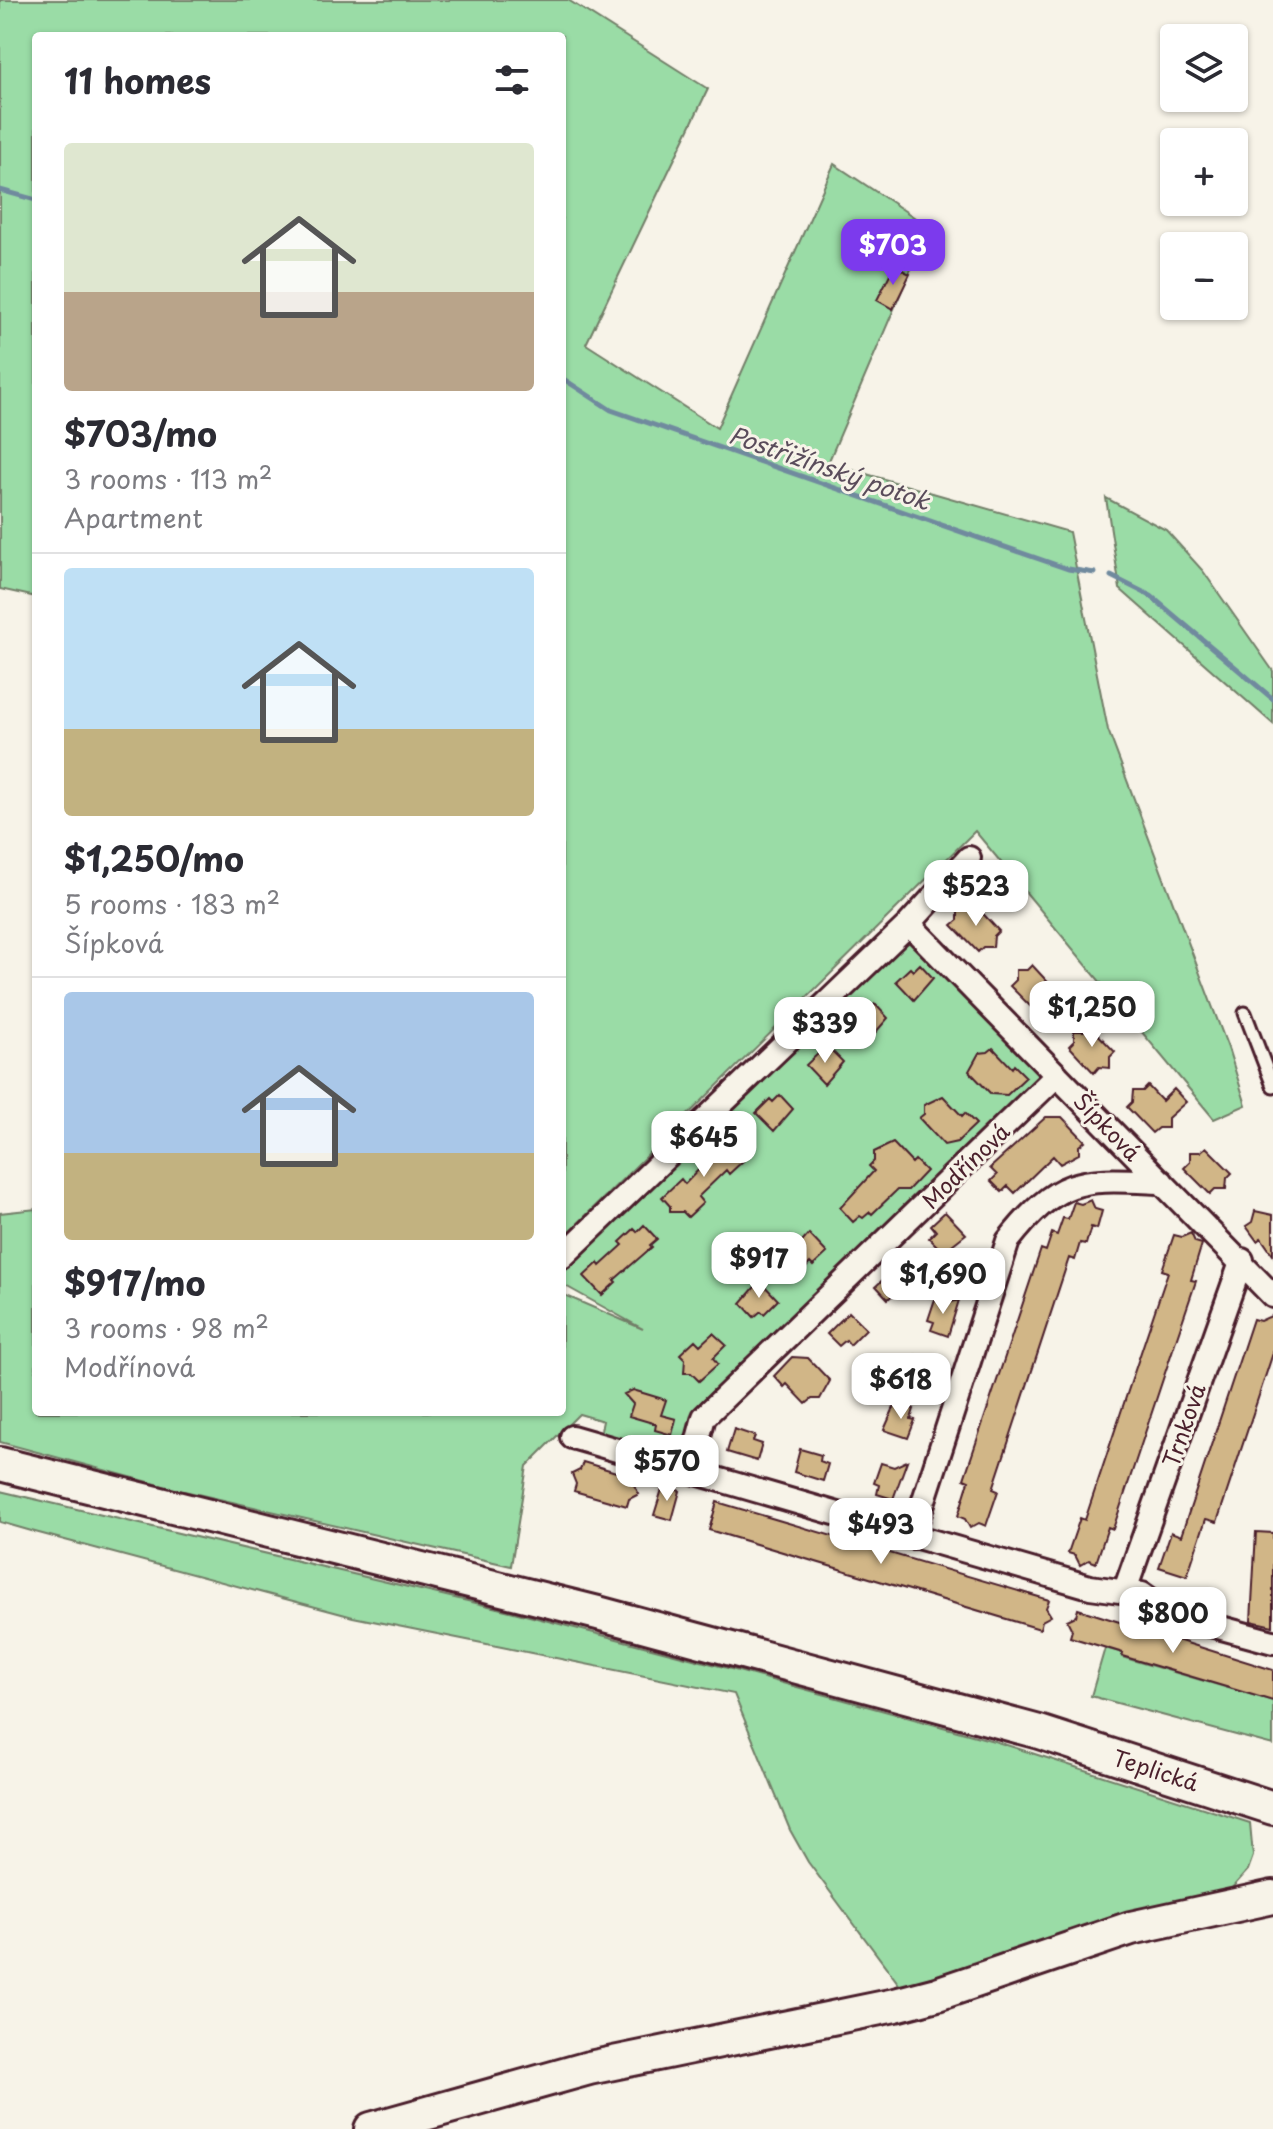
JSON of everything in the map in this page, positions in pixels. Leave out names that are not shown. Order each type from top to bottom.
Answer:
[{"type":"main road","name":"Teplická","points":[[0,1464],[598,1613],[1039,1732],[1273,1808]]},
{"type":"main road","points":[[371,2129],[589,2068],[895,2005],[1131,1928],[1273,1897]]},
{"type":"street","points":[[566,1253],[909,924],[969,858]]},
{"type":"street","name":"Šípková","points":[[909,924],[1242,1260],[1273,1296]]},
{"type":"street","name":"Modřínová","points":[[690,1469],[704,1417],[1057,1075]]},
{"type":"street","points":[[912,1537],[1008,1241],[1034,1208],[1057,1193],[1090,1179],[1162,1182]]},
{"type":"street","name":"Trnková","points":[[1125,1590],[1242,1260]]},
{"type":"street","points":[[572,1437],[1090,1587],[1142,1594],[1170,1614],[1273,1642]]},
{"type":"lane","points":[[1245,1013],[1273,1086]]},
{"type":"green space","points":[[0,0],[568,0],[708,89],[586,344],[717,428],[834,164],[929,227],[828,463],[1069,532],[1108,730],[1228,1048],[1246,1105],[1214,1119],[975,831],[566,1235],[566,32],[32,32],[32,596],[0,589]]},
{"type":"green space","points":[[1106,498],[1166,530],[1203,571],[1273,671],[1273,724],[1120,589]]},
{"type":"green space","points":[[913,940],[1046,1072],[701,1402],[691,1436],[683,1449],[668,1456],[600,1435],[603,1421],[579,1414],[527,1466],[511,1566],[171,1488],[0,1442],[0,1213],[32,1209],[32,1416],[566,1416],[566,1296],[643,1329],[566,1286],[566,1268],[904,943]]},
{"type":"green space","points":[[0,1491],[510,1611],[994,1741],[1250,1823],[1253,1856],[1248,1870],[1231,1889],[1128,1913],[901,1987],[808,1862],[790,1830],[734,1694],[353,1617],[35,1532],[0,1522]]},
{"type":"green space","points":[[1105,1648],[1123,1653],[1122,1657],[1273,1701],[1273,1745],[1091,1696]]},
{"type":"building","points":[[894,266],[910,274],[893,309],[877,300]]},
{"type":"building","points":[[974,904],[999,931],[994,936],[993,947],[983,947],[978,952],[952,925],[958,920],[958,910],[968,910]]},
{"type":"building","points":[[920,964],[933,978],[914,1000],[896,981],[910,968],[913,971]]},
{"type":"building","points":[[1032,965],[1057,992],[1052,997],[1052,1008],[1042,1007],[1036,1012],[1010,986],[1016,980],[1016,970],[1027,970]]},
{"type":"building","points":[[875,1004],[888,1018],[869,1040],[851,1021],[865,1008],[868,1011]]},
{"type":"building","points":[[1090,1026],[1115,1052],[1110,1057],[1110,1068],[1099,1067],[1094,1073],[1069,1046],[1074,1041],[1074,1031],[1084,1031]]},
{"type":"building","points":[[829,1048],[843,1062],[824,1084],[806,1065]]},
{"type":"building","points":[[993,1048],[1012,1068],[1014,1065],[1026,1077],[1007,1095],[991,1094],[969,1071],[979,1053]]},
{"type":"building","points":[[1148,1086],[1162,1101],[1174,1089],[1186,1102],[1168,1118],[1168,1128],[1158,1128],[1152,1133],[1127,1107],[1132,1102],[1133,1091],[1143,1091]]},
{"type":"building","points":[[780,1095],[793,1109],[774,1131],[756,1113],[770,1099],[773,1102]]},
{"type":"building","points":[[943,1096],[962,1116],[965,1113],[976,1124],[957,1142],[944,1145],[919,1118],[924,1114],[924,1105]]},
{"type":"building","points":[[1046,1117],[1062,1117],[1085,1141],[1079,1146],[1079,1154],[1060,1164],[1053,1156],[1015,1193],[1008,1186],[1002,1192],[991,1181],[997,1175],[990,1168]]},
{"type":"building","points":[[735,1139],[748,1152],[741,1159],[743,1161],[729,1174],[726,1170],[698,1197],[703,1203],[688,1217],[683,1212],[670,1212],[670,1206],[662,1197],[681,1179],[685,1184],[725,1142],[728,1145]]},
{"type":"building","points":[[893,1143],[912,1163],[915,1160],[926,1171],[908,1190],[897,1190],[872,1214],[870,1212],[863,1218],[860,1216],[853,1222],[840,1208],[874,1171],[869,1166],[874,1161],[874,1152]]},
{"type":"building","points":[[1206,1147],[1232,1173],[1227,1178],[1226,1189],[1215,1189],[1210,1194],[1184,1168],[1190,1162],[1190,1152],[1200,1152]]},
{"type":"building","points":[[1091,1200],[1095,1209],[1102,1211],[1097,1229],[1091,1227],[1086,1244],[1080,1243],[1075,1260],[1069,1258],[993,1489],[998,1491],[986,1526],[979,1523],[970,1528],[965,1519],[958,1516],[969,1481],[964,1479],[1041,1249],[1046,1251],[1052,1233],[1057,1235],[1063,1218],[1068,1219],[1074,1202],[1081,1204]]},
{"type":"building","points":[[1255,1211],[1273,1215],[1273,1255],[1261,1238],[1257,1241],[1246,1226],[1252,1222]]},
{"type":"building","points":[[945,1212],[966,1234],[943,1252],[929,1238],[936,1231],[931,1225]]},
{"type":"building","points":[[644,1225],[657,1239],[602,1295],[584,1276],[623,1245],[620,1242],[634,1229],[637,1232]]},
{"type":"building","points":[[1191,1233],[1195,1242],[1202,1244],[1191,1280],[1196,1281],[1113,1529],[1108,1527],[1096,1563],[1089,1560],[1080,1565],[1075,1555],[1068,1553],[1080,1518],[1085,1520],[1168,1272],[1162,1270],[1174,1235],[1182,1237]]},
{"type":"building","points":[[809,1234],[827,1253],[804,1270],[790,1256]]},
{"type":"building","points":[[899,1265],[915,1282],[899,1297],[895,1293],[888,1299],[876,1286]]},
{"type":"building","points":[[760,1281],[778,1300],[764,1314],[761,1311],[754,1317],[741,1303]]},
{"type":"building","points":[[935,1299],[948,1303],[959,1300],[948,1336],[931,1330],[934,1322],[928,1320]]},
{"type":"building","points":[[849,1312],[866,1329],[850,1345],[846,1340],[839,1346],[827,1334]]},
{"type":"building","points":[[1273,1315],[1273,1353],[1217,1522],[1206,1519],[1187,1576],[1159,1567],[1171,1532],[1181,1536],[1253,1319],[1260,1321]]},
{"type":"building","points":[[713,1333],[726,1345],[713,1358],[718,1364],[699,1381],[691,1373],[684,1373],[685,1359],[680,1354],[695,1340],[700,1345]]},
{"type":"building","points":[[916,1355],[939,1362],[929,1391],[912,1386],[915,1377],[909,1375]]},
{"type":"building","points":[[792,1357],[808,1358],[830,1381],[820,1399],[812,1399],[806,1404],[787,1384],[784,1387],[774,1376]]},
{"type":"building","points":[[633,1390],[666,1400],[661,1415],[676,1419],[672,1435],[655,1430],[656,1424],[629,1416],[633,1404],[624,1394]]},
{"type":"building","points":[[896,1403],[914,1409],[911,1419],[915,1420],[908,1438],[884,1430]]},
{"type":"building","points":[[734,1429],[755,1436],[753,1441],[762,1444],[757,1461],[727,1452]]},
{"type":"building","points":[[800,1449],[821,1455],[820,1461],[828,1464],[823,1481],[794,1472]]},
{"type":"building","points":[[907,1461],[893,1499],[877,1494],[879,1485],[874,1483],[881,1463],[894,1467]]},
{"type":"building","points":[[583,1462],[636,1478],[634,1485],[639,1494],[629,1499],[627,1506],[574,1491],[576,1484],[572,1474],[580,1470]]},
{"type":"building","points":[[663,1486],[680,1491],[672,1520],[654,1515]]},
{"type":"building","points":[[717,1502],[1049,1600],[1046,1608],[1051,1616],[1042,1621],[1040,1629],[709,1530]]},
{"type":"building","points":[[1256,1532],[1273,1533],[1273,1626],[1251,1621]]},
{"type":"building","points":[[1078,1609],[1273,1670],[1273,1701],[1122,1656],[1123,1653],[1070,1637],[1072,1630],[1067,1620],[1076,1616]]},
{"type":"waterway","name":"Postřižínský potok","points":[[0,190],[32,199]]},
{"type":"waterway","name":"Postřižínský potok","points":[[566,381],[611,410],[1068,569],[1095,573]]},
{"type":"waterway","name":"Postřižínský potok","points":[[1111,576],[1151,596],[1273,699]]}]
